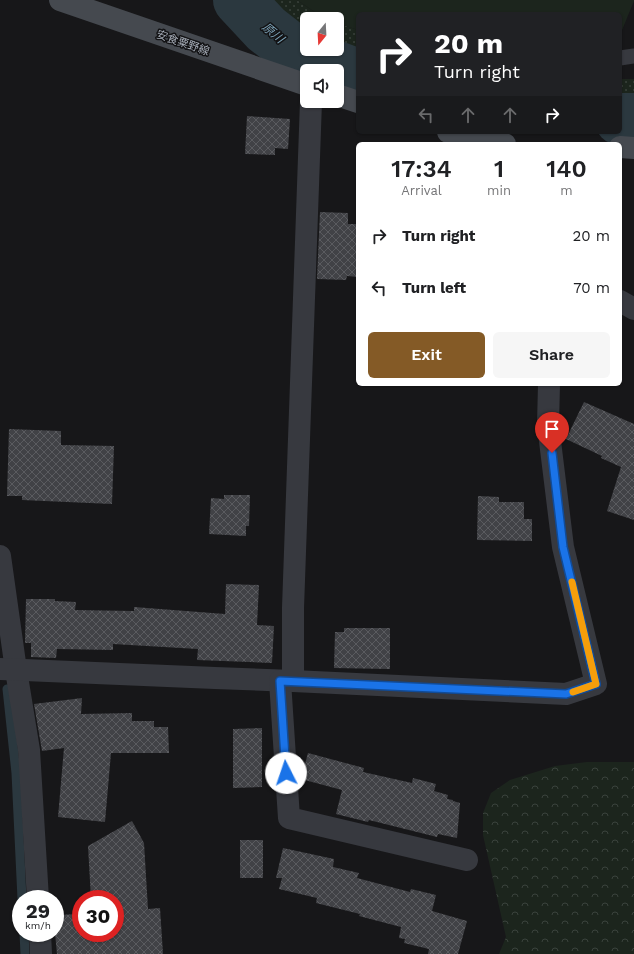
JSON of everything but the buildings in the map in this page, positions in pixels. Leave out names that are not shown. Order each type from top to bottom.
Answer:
[{"type":"main road","name":"安食粟野線","points":[[60,0],[300,83]]},
{"type":"main road","points":[[344,97],[356,101]]},
{"type":"main road","points":[[457,134],[490,141]]},
{"type":"main road","points":[[622,147],[634,148]]},
{"type":"street","points":[[311,108],[293,608],[286,681],[289,818],[467,860]]},
{"type":"street","points":[[622,302],[634,309]]},
{"type":"street","points":[[8,670],[566,694],[596,684],[563,547],[548,425],[549,386]]},
{"type":"street","points":[[0,556],[8,670],[29,750],[37,890]]},
{"type":"street","points":[[40,942],[41,954]]},
{"type":"lane","points":[[622,58],[634,56]]},
{"type":"green space","points":[[228,0],[297,0],[315,12],[300,12],[300,56],[344,56],[344,25],[356,29],[356,81],[344,77],[344,64],[305,64],[249,23]]},
{"type":"green space","points":[[297,0],[634,0],[622,30],[622,12],[356,12],[356,29],[344,25],[344,12],[315,12]]},
{"type":"green space","points":[[622,79],[634,79],[634,130],[622,129]]},
{"type":"green space","points":[[587,762],[634,762],[634,954],[499,954],[506,937],[483,835],[483,813],[491,793],[510,780],[555,766]]},
{"type":"waterway","name":"原川","points":[[239,0],[266,29],[289,47],[320,61],[356,74]]},
{"type":"waterway","name":"原川","points":[[622,119],[634,119]]},
{"type":"waterway","points":[[7,689],[16,773],[22,890]]},
{"type":"waterway","points":[[24,942],[25,954]]},
{"type":"slow traffic","points":[[572,582],[596,684],[573,692]]},
{"type":"route","points":[[286,773],[280,681],[566,694],[596,684],[563,547],[552,453]]}]
